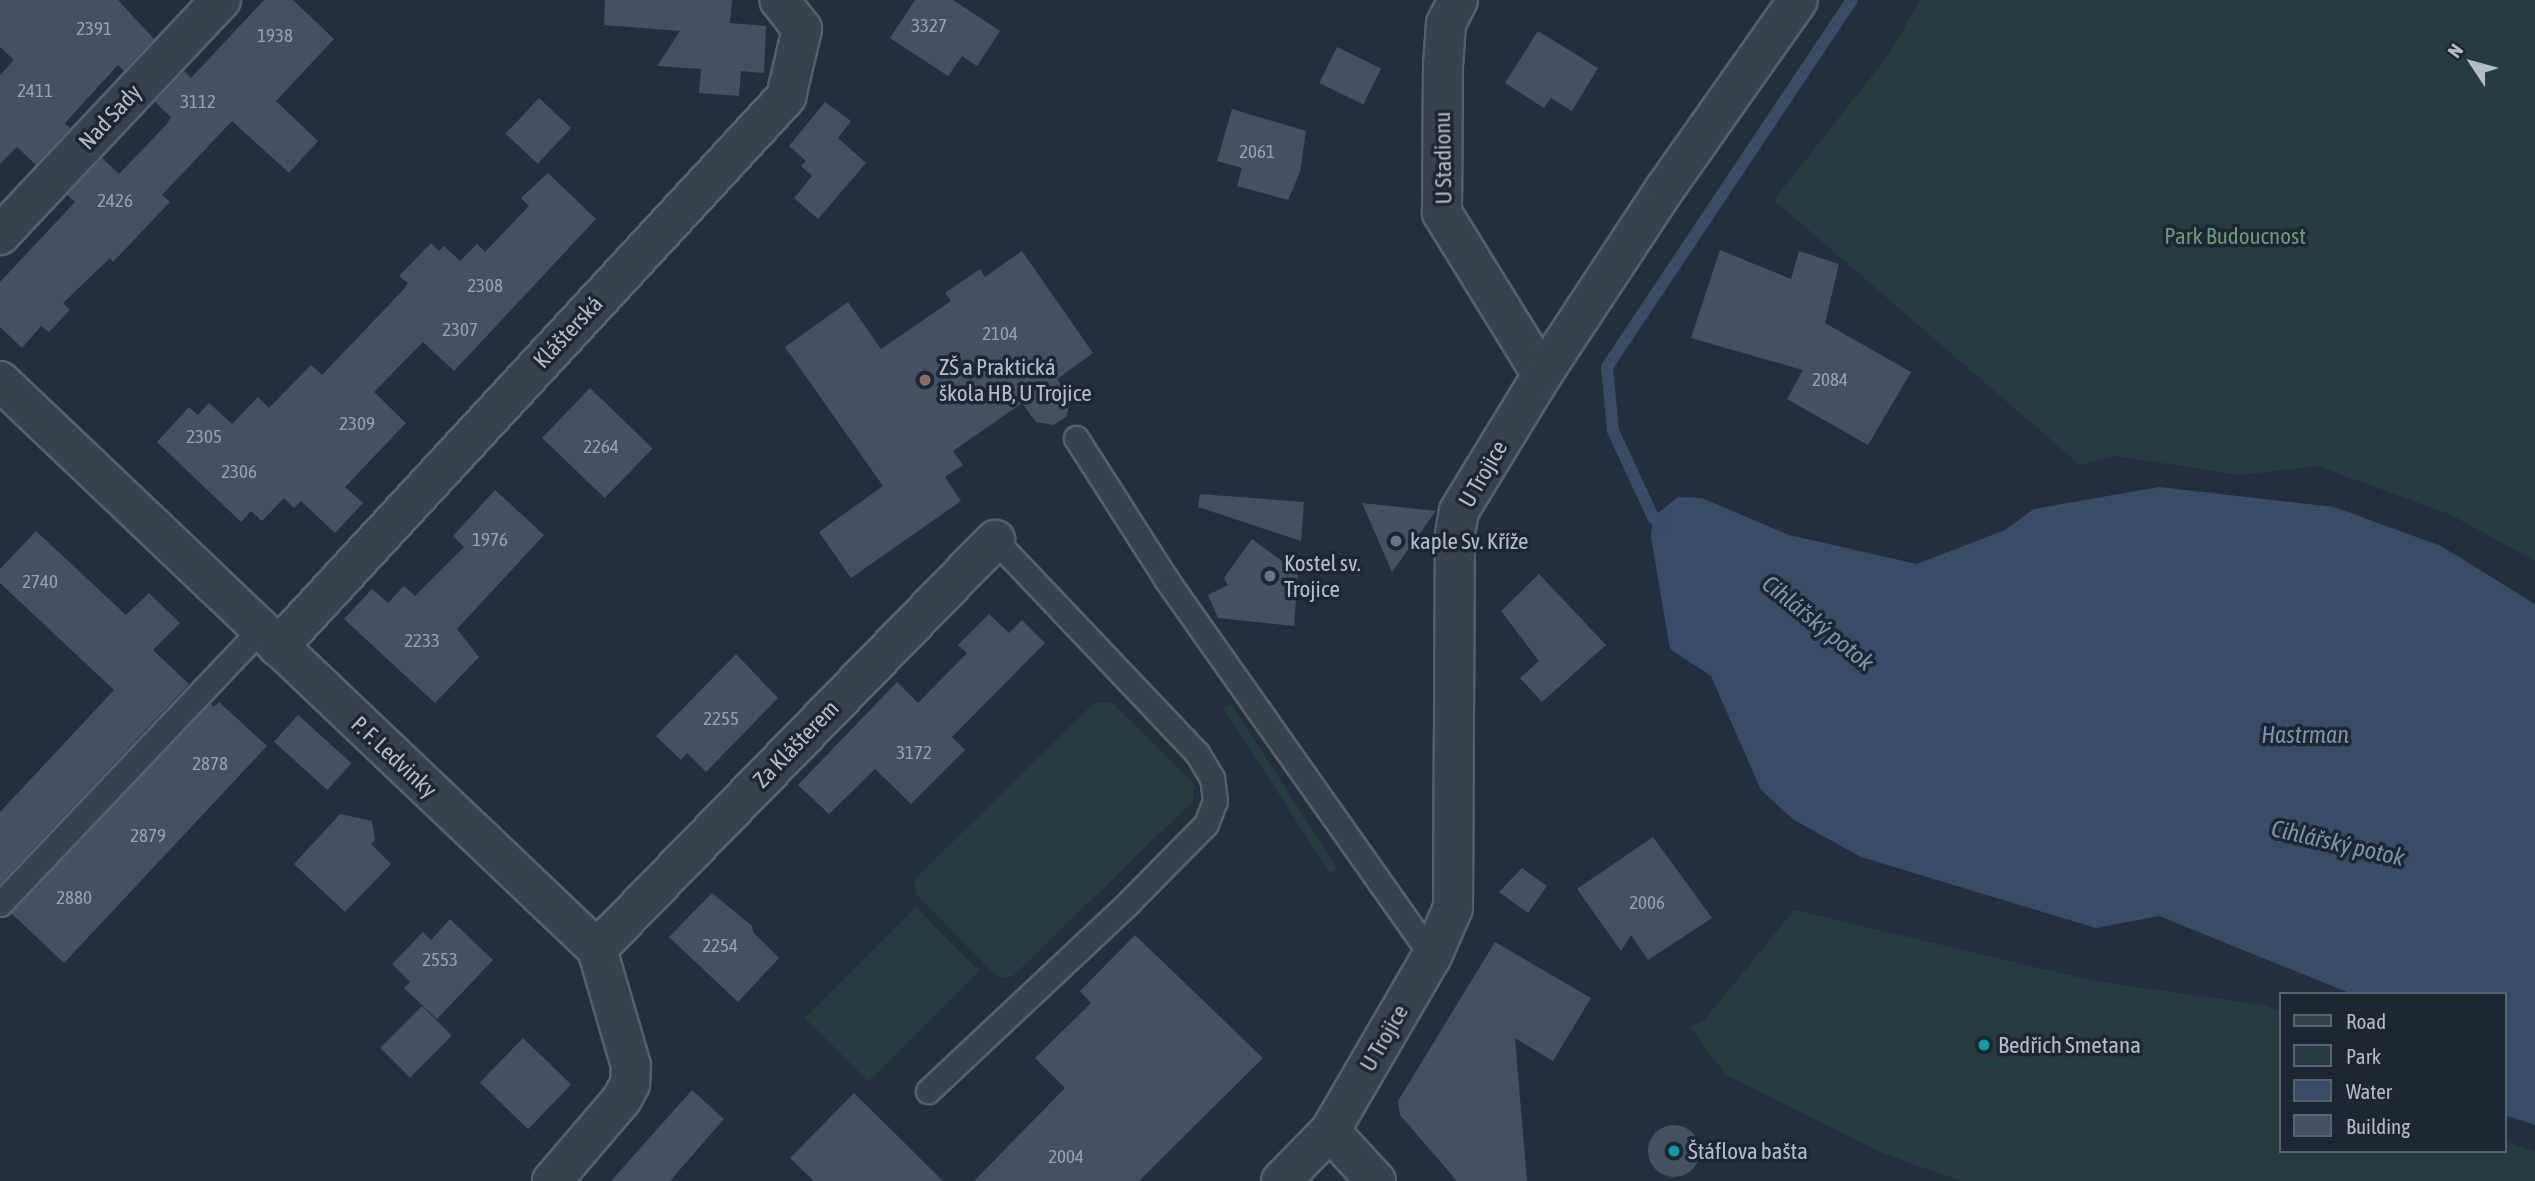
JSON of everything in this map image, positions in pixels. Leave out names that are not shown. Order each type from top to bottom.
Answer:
[{"type":"street","name":"Nad Sady","points":[[0,235],[220,0]]},
{"type":"street","name":"Klášterská","points":[[269,638],[786,97],[802,29],[779,0]]},
{"type":"street","name":"U Stadionu","points":[[1458,0],[1446,24],[1443,66],[1442,213],[1542,375]]},
{"type":"street","name":"U Trojice","points":[[1281,1181],[1330,1131],[1432,957],[1453,908],[1455,534],[1460,511],[1542,375],[1798,0]]},
{"type":"street","name":"P. F. Ledvinky","points":[[0,381],[597,949]]},
{"type":"street","name":"Za Klášterem","points":[[597,949],[995,540]]},
{"type":"street","points":[[552,1181],[622,1099],[630,1084],[631,1066],[597,949]]},
{"type":"street","points":[[1330,1131],[1376,1181]]},
{"type":"lane","points":[[1076,438],[1166,579],[1432,957]]},
{"type":"lane","points":[[928,1091],[1140,892],[1206,824],[1215,801],[1212,778],[1197,753],[995,540]]},
{"type":"lane","points":[[0,904],[269,638]]},
{"type":"green space","name":"Park Budoucnost","points":[[1920,0],[2535,0],[2535,561],[2451,515],[2318,466],[2241,475],[2115,456],[2080,465],[1774,200],[1890,53]]},
{"type":"green space","points":[[1094,703],[1112,703],[1194,784],[1193,801],[1012,977],[997,977],[916,894],[914,880]]},
{"type":"green space","points":[[1231,704],[1338,868],[1330,873],[1223,709]]},
{"type":"green space","points":[[916,907],[980,971],[869,1082],[805,1018]]},
{"type":"green space","points":[[1794,910],[2094,981],[2264,1005],[2280,1012],[2280,1153],[2507,1153],[2507,1142],[2535,1152],[2535,1181],[1961,1181],[1882,1153],[1725,1074],[1690,1027],[1703,1022]]},
{"type":"water","name":"Hastrman","points":[[2159,487],[2334,507],[2441,546],[2535,604],[2535,1125],[2507,1116],[2507,992],[2347,992],[2159,916],[2096,928],[1861,857],[1794,820],[1761,790],[1711,676],[1670,649],[1651,537],[1653,517],[1678,497],[1702,498],[1789,535],[1917,564],[2005,530],[2034,509]]},
{"type":"building","points":[[0,0],[118,0],[154,39],[124,71],[118,65],[65,123],[70,128],[36,165],[17,147],[0,164],[0,75],[14,60],[0,47]]},
{"type":"building","points":[[264,0],[293,0],[334,39],[276,101],[318,141],[289,173],[232,121],[162,195],[170,202],[113,262],[110,258],[63,303],[70,310],[49,332],[41,326],[22,348],[0,327],[0,282],[75,202],[67,195],[102,158],[119,174],[167,124],[171,117],[155,102],[184,71],[191,78]]},
{"type":"building","points":[[605,0],[732,0],[730,23],[766,26],[764,73],[741,71],[739,96],[699,93],[701,69],[657,66],[680,31],[604,25]]},
{"type":"building","points":[[915,0],[953,0],[1000,31],[977,66],[962,56],[948,76],[890,38]]},
{"type":"building","points":[[1538,31],[1598,68],[1572,111],[1551,98],[1544,108],[1505,83]]},
{"type":"building","points":[[1337,47],[1381,68],[1364,104],[1319,83]]},
{"type":"building","points":[[539,98],[571,128],[538,164],[506,134]]},
{"type":"building","points":[[825,102],[851,121],[838,138],[866,163],[818,219],[794,198],[812,176],[801,166],[806,161],[789,146]]},
{"type":"building","points":[[1232,109],[1306,131],[1300,172],[1288,200],[1237,186],[1242,168],[1217,161]]},
{"type":"building","points":[[548,173],[596,219],[454,371],[423,342],[374,392],[406,423],[345,487],[363,503],[335,533],[301,501],[294,508],[284,498],[262,521],[251,511],[241,522],[157,442],[189,407],[198,415],[209,403],[232,424],[258,397],[269,408],[311,365],[322,375],[404,289],[408,283],[399,276],[431,243],[439,251],[444,246],[460,261],[477,244],[485,252],[529,206],[521,198]]},
{"type":"building","points":[[1720,250],[1791,279],[1799,251],[1839,264],[1825,323],[1911,372],[1868,445],[1787,399],[1803,370],[1691,338]]},
{"type":"building","points":[[1022,251],[1093,353],[1057,379],[1070,398],[1067,416],[1054,425],[1036,422],[1022,403],[953,451],[963,465],[945,477],[961,501],[851,578],[819,532],[883,486],[785,347],[848,302],[881,349],[951,301],[945,293],[980,269],[985,277]]},
{"type":"building","points":[[590,388],[653,448],[605,498],[542,438]]},
{"type":"building","points":[[495,490],[544,535],[457,629],[479,657],[435,703],[344,619],[372,589],[388,603],[404,586],[415,596],[464,547],[453,536]]},
{"type":"building","points":[[1200,494],[1304,502],[1301,541],[1198,507]]},
{"type":"building","name":"kaple Sv. Kříže","points":[[1362,503],[1436,511],[1392,572]]},
{"type":"building","points":[[36,531],[126,615],[149,593],[180,623],[153,650],[189,684],[0,884],[0,812],[114,690],[0,583],[0,569]]},
{"type":"building","points":[[1252,539],[1298,573],[1294,626],[1218,618],[1208,595],[1228,585],[1224,578]]},
{"type":"building","points":[[1539,574],[1606,645],[1542,702],[1520,678],[1539,661],[1501,611]]},
{"type":"building","points":[[989,614],[1009,633],[1022,620],[1045,643],[952,737],[965,750],[911,804],[875,769],[829,814],[798,785],[897,682],[918,703],[967,653],[958,645]]},
{"type":"building","points":[[736,654],[778,698],[706,772],[687,753],[681,760],[656,736]]},
{"type":"building","points":[[219,702],[267,746],[64,963],[11,913],[210,703],[214,707]]},
{"type":"building","points":[[298,715],[352,763],[327,790],[274,742]]},
{"type":"building","points":[[340,814],[372,821],[375,840],[371,844],[391,864],[345,912],[294,864]]},
{"type":"building","points":[[1653,837],[1712,918],[1648,960],[1631,935],[1621,951],[1577,889]]},
{"type":"building","points":[[1522,868],[1547,886],[1528,913],[1499,892]]},
{"type":"building","points":[[712,893],[752,926],[753,932],[779,958],[738,1002],[669,937]]},
{"type":"building","points":[[450,919],[493,960],[437,1019],[404,988],[410,982],[392,964],[423,932],[431,940]]},
{"type":"building","points":[[1135,935],[1263,1058],[1139,1181],[974,1181],[1065,1088],[1035,1058],[1091,1003],[1080,991]]},
{"type":"building","points":[[1495,942],[1591,998],[1553,1061],[1515,1038],[1527,1181],[1457,1181],[1400,1115],[1398,1101]]},
{"type":"building","points":[[422,1006],[452,1036],[410,1077],[380,1048]]},
{"type":"building","points":[[523,1038],[571,1085],[528,1129],[480,1083]]},
{"type":"building","points":[[692,1090],[724,1119],[670,1181],[611,1181]]},
{"type":"building","points":[[854,1093],[943,1181],[814,1181],[790,1158]]},
{"type":"building","name":"Štáflova bašta","points":[[1674,1125],[1684,1127],[1692,1133],[1698,1141],[1698,1161],[1692,1169],[1684,1175],[1674,1177],[1664,1175],[1656,1169],[1650,1161],[1648,1151],[1650,1141],[1656,1133],[1664,1127]]},
{"type":"waterway","name":"Cihlářský potok","points":[[1665,526],[1653,517],[1613,431],[1607,367],[1852,0]]},
{"type":"place","name":"ZŠ a Praktická škola HB, U Trojice","points":[[925,380]]},
{"type":"place","name":"kaple Sv. Kříže","points":[[1396,541]]},
{"type":"place","name":"Kostel sv. Trojice","points":[[1270,576]]},
{"type":"place","name":"Bedřich Smetana","points":[[1984,1045]]},
{"type":"place","name":"Štáflova bašta","points":[[1674,1151]]}]
